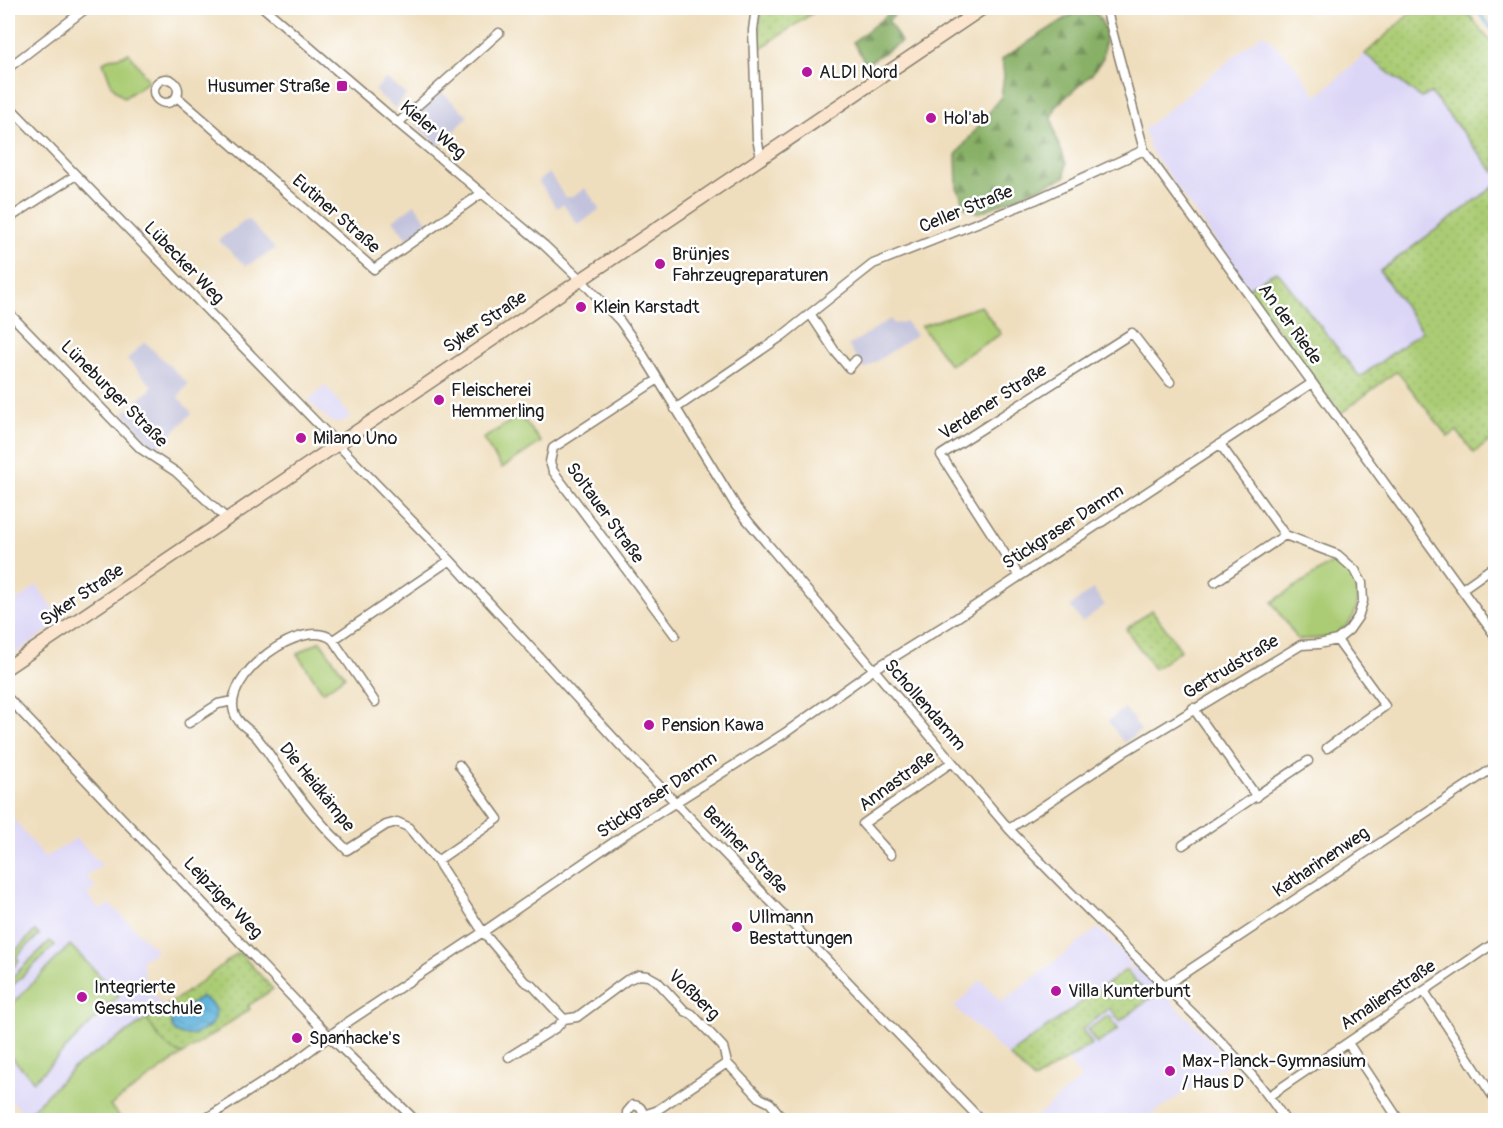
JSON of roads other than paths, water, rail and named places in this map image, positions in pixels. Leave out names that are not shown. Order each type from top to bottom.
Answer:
[{"type":"main road","name":"Syker Straße","points":[[8,667],[982,8]]},
{"type":"street","points":[[8,68],[84,10],[82,8]]},
{"type":"street","name":"Kieler Weg","points":[[264,8],[580,279]]},
{"type":"street","points":[[756,8],[753,30],[758,139],[761,157]]},
{"type":"street","name":"An der Riede","points":[[1106,8],[1144,150],[1496,637]]},
{"type":"street","points":[[398,123],[499,33]]},
{"type":"street","name":"Eutiner Straße","points":[[177,97],[374,269],[482,193]]},
{"type":"street","name":"Lübecker Weg","points":[[8,105],[338,444]]},
{"type":"street","name":"Celler Straße","points":[[675,409],[811,315],[873,264],[1035,200],[1144,150]]},
{"type":"street","points":[[8,219],[76,175]]},
{"type":"street","name":"Schollendamm","points":[[580,279],[620,321],[739,510],[873,670],[1009,829],[1227,1046],[1269,1096],[1285,1120]]},
{"type":"street","name":"Lüneburger Straße","points":[[8,312],[141,448],[176,472],[227,519]]},
{"type":"street","points":[[811,315],[849,368],[856,360]]},
{"type":"street","name":"Verdener Straße","points":[[1019,576],[941,455],[1132,333],[1170,382]]},
{"type":"street","name":"Soltauer Straße","points":[[657,380],[554,448],[550,462],[553,471],[675,635]]},
{"type":"street","name":"Stickgraser Damm","points":[[204,1120],[296,1061],[348,1022],[675,801],[785,733],[873,670],[1312,383]]},
{"type":"street","name":"Berliner Straße","points":[[338,444],[450,560],[675,801],[981,1120]]},
{"type":"street","points":[[1220,444],[1284,535],[1338,555],[1355,570],[1362,584],[1363,601],[1358,617],[1350,630],[1337,640],[1385,706],[1327,748]]},
{"type":"street","points":[[1215,582],[1284,535]]},
{"type":"street","points":[[333,640],[450,560]]},
{"type":"street","points":[[1462,589],[1496,565]]},
{"type":"street","points":[[189,723],[218,704],[233,701],[251,667],[273,648],[311,635],[328,636],[333,640],[375,702]]},
{"type":"street","name":"Gertrudstraße","points":[[1009,829],[1194,708],[1301,645],[1337,640]]},
{"type":"street","name":"Leipziger Weg","points":[[8,698],[330,1037],[414,1120]]},
{"type":"street","name":"Die Heidkämpe","points":[[233,701],[234,716],[258,739],[322,825],[347,850],[386,825],[397,822],[408,827],[437,861],[483,932]]},
{"type":"street","points":[[1194,708],[1257,797]]},
{"type":"street","points":[[1183,845],[1308,761]]},
{"type":"street","name":"Annastraße","points":[[891,855],[863,824],[952,762]]},
{"type":"street","points":[[437,861],[498,819],[459,765]]},
{"type":"street","name":"Katharinenweg","points":[[1165,986],[1496,766]]},
{"type":"street","points":[[483,932],[524,981],[532,986],[564,1019],[557,1027],[509,1058]]},
{"type":"street","name":"Amalienstraße","points":[[1269,1096],[1496,942]]},
{"type":"street","name":"Voßberg","points":[[564,1019],[577,1017],[627,980],[639,975],[648,976],[657,981],[684,1011],[692,1014],[723,1047],[727,1063],[760,1098],[770,1103],[784,1120]]},
{"type":"street","points":[[1424,992],[1496,1101]]},
{"type":"street","points":[[1348,1042],[1399,1120]]},
{"type":"street","points":[[641,1118],[656,1111],[727,1063]]},
{"type":"street","points":[[631,1120],[627,1112],[633,1105],[643,1110],[641,1118]]},
{"type":"water","points":[[201,997],[212,1005],[216,1013],[213,1021],[198,1033],[179,1034],[173,1028],[171,1018]]},
{"type":"waterway","points":[[1475,8],[1496,34]]},
{"type":"place","name":"ALDI Nord","points":[[807,72]]},
{"type":"place","name":"Husumer Straße","points":[[342,86]]},
{"type":"place","name":"Hol'ab","points":[[931,118]]},
{"type":"place","name":"Brünjes Fahrzeugreparaturen","points":[[660,264]]},
{"type":"place","name":"Klein Karstadt","points":[[581,307]]},
{"type":"place","name":"Fleischerei Hemmerling","points":[[439,400]]},
{"type":"place","name":"Milano Uno","points":[[301,438]]},
{"type":"place","name":"Pension Kawa","points":[[649,725]]},
{"type":"place","name":"Ullmann Bestattungen","points":[[737,927]]},
{"type":"place","name":"Villa Kunterbunt","points":[[1056,991]]},
{"type":"place","name":"Integrierte Gesamtschule","points":[[82,997]]},
{"type":"place","name":"Spanhacke's","points":[[297,1038]]},
{"type":"place","name":"Max-Planck-Gymnasium / Haus D","points":[[1170,1071]]}]
